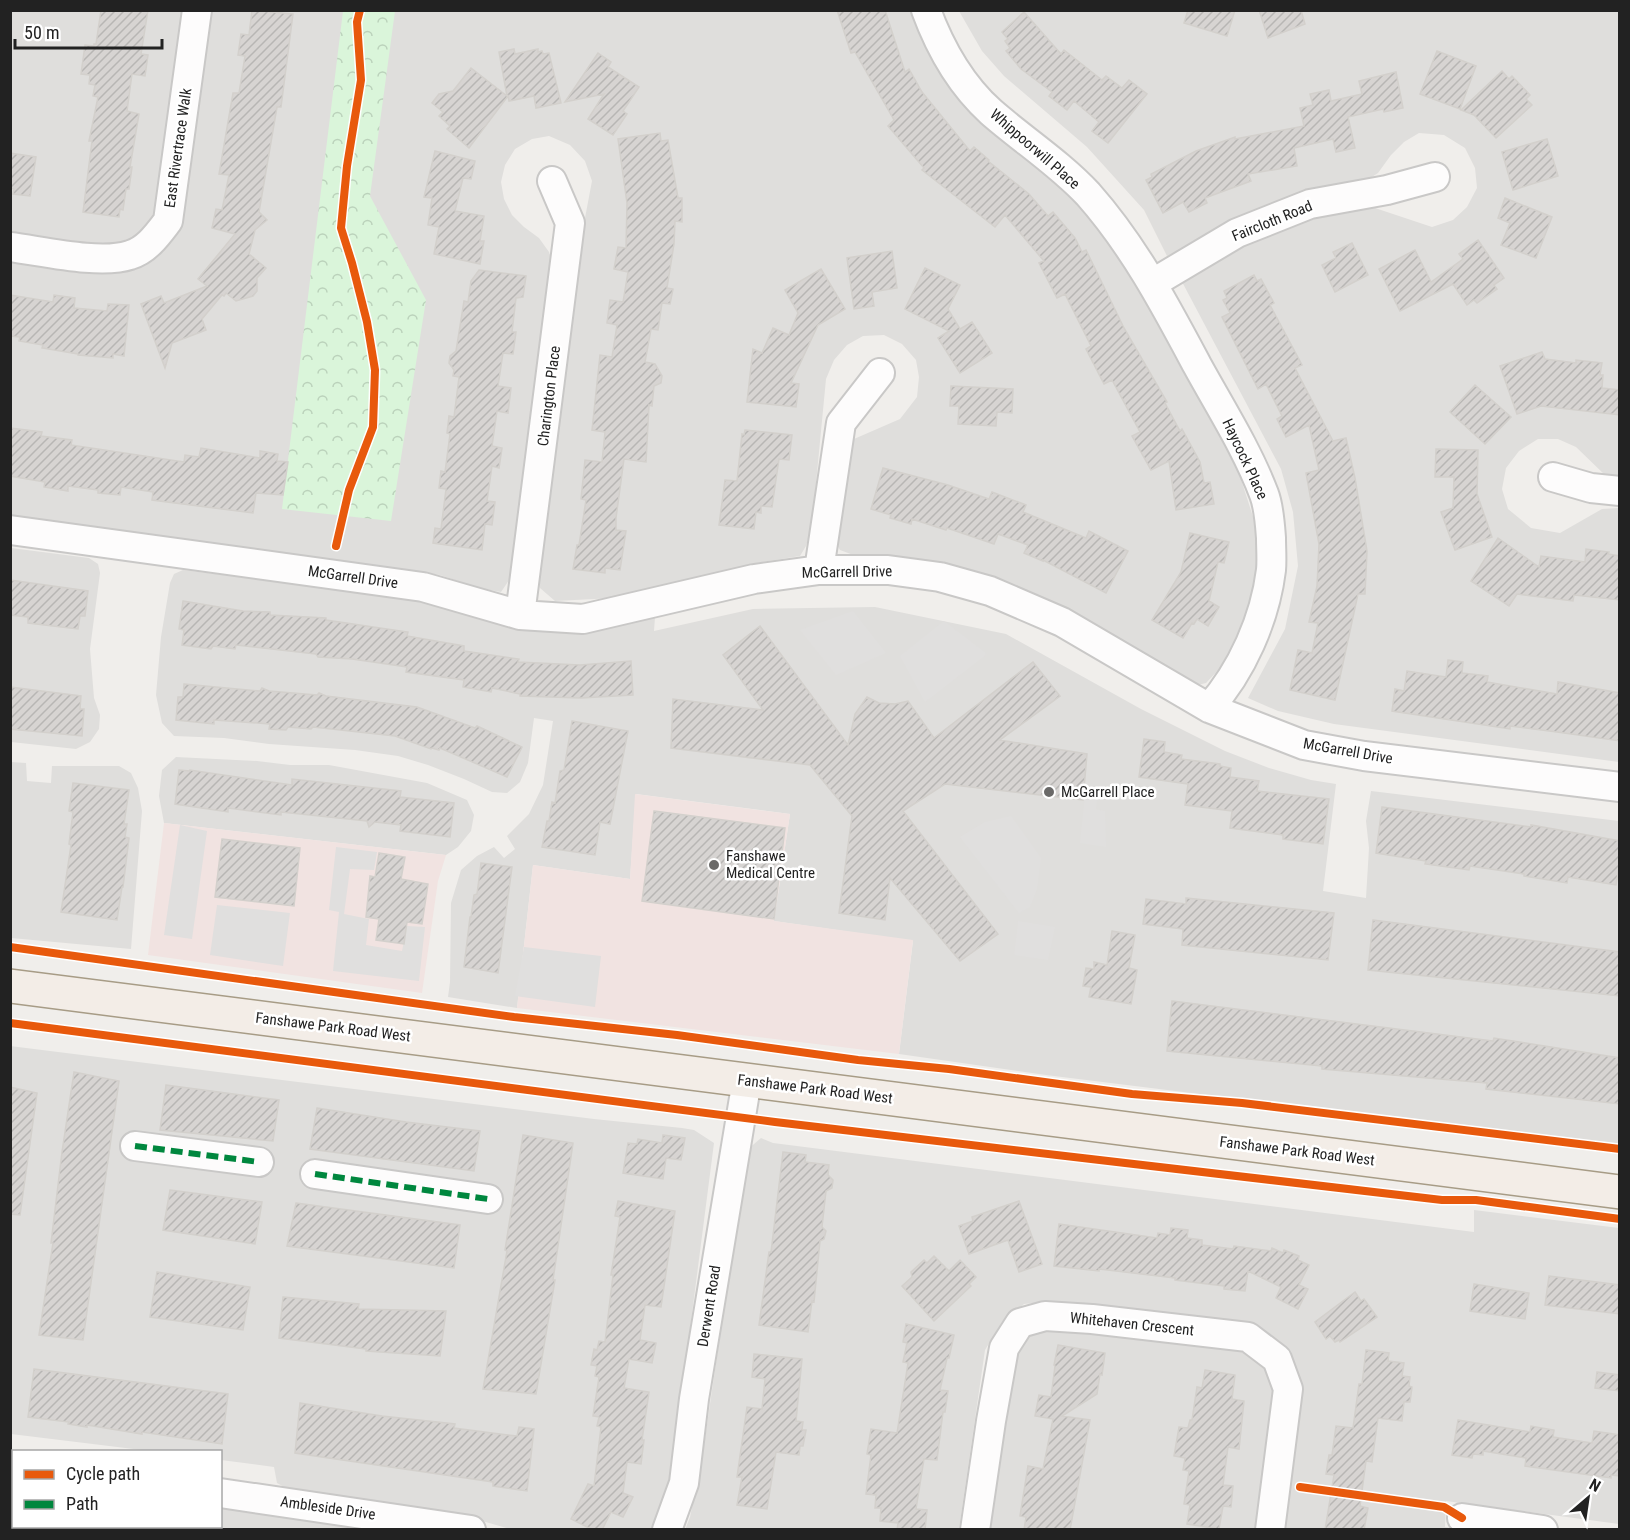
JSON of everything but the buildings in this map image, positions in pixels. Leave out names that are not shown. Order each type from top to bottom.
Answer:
[{"type":"main road","name":"Fanshawe Park Road West","points":[[10,986],[1620,1192]]},
{"type":"street","name":"East Rivertrace Walk","points":[[10,247],[106,258],[131,255],[158,234],[168,221],[197,10]]},
{"type":"street","name":"Whippoorwill Place","points":[[926,10],[936,38],[964,83],[990,111],[1048,157],[1087,193],[1126,241],[1153,283]]},
{"type":"street","name":"Faircloth Road","points":[[1153,283],[1237,233],[1310,204],[1387,190],[1435,177]]},
{"type":"street","name":"Charington Place","points":[[520,615],[570,223],[552,181]]},
{"type":"street","name":"Haycock Place","points":[[1153,283],[1265,495],[1270,525],[1271,569],[1262,612],[1251,642],[1220,696],[1209,708]]},
{"type":"street","points":[[819,570],[841,423],[880,373]]},
{"type":"street","points":[[1552,477],[1591,488],[1620,491]]},
{"type":"street","name":"McGarrell Drive","points":[[10,530],[423,587],[520,615],[583,619],[754,579],[819,570],[888,570],[940,577],[990,591],[1062,622],[1209,708],[1304,745],[1364,756],[1620,786]]},
{"type":"street","name":"Derwent Road","points":[[667,1530],[684,1483],[694,1399],[747,1080]]},
{"type":"street","points":[[135,1146],[259,1162]]},
{"type":"street","points":[[315,1174],[488,1199]]},
{"type":"street","name":"Whitehaven Crescent","points":[[975,1530],[1004,1348],[1020,1323],[1045,1316],[1092,1319],[1248,1337],[1277,1359],[1288,1389],[1270,1530]]},
{"type":"street","name":"Ambleside Drive","points":[[222,1493],[471,1530]]},
{"type":"street","points":[[1462,1518],[1543,1530]]},
{"type":"shaded area","points":[[918,10],[1035,161],[1111,237],[1238,470],[1256,526],[1258,558],[1255,588],[1250,613],[1235,646],[1223,665],[1206,683],[1194,686],[884,558],[856,556],[840,550],[829,530],[841,462],[854,439],[900,419],[917,397],[919,377],[916,360],[902,344],[884,335],[863,336],[847,345],[834,360],[826,379],[812,525],[806,546],[800,556],[750,564],[614,598],[555,601],[540,588],[538,550],[581,239],[592,181],[585,161],[570,145],[549,136],[532,139],[515,149],[505,165],[501,182],[504,199],[512,215],[539,238],[549,252],[554,267],[518,567],[501,592],[479,588],[440,575],[402,569],[11,518],[11,258],[106,271],[134,269],[154,255],[207,11]]},
{"type":"shaded area","points":[[11,11],[184,11],[159,205],[153,225],[117,249],[11,235]]},
{"type":"shaded area","points":[[959,11],[1619,11],[1619,481],[1606,476],[1576,447],[1558,439],[1538,439],[1519,451],[1506,468],[1502,489],[1508,509],[1531,528],[1560,533],[1602,509],[1619,508],[1619,762],[1334,724],[1278,711],[1248,698],[1285,629],[1298,566],[1293,512],[1281,469],[1180,278],[1263,234],[1337,212],[1372,207],[1432,227],[1453,220],[1467,207],[1477,188],[1475,168],[1465,148],[1444,135],[1419,133],[1404,142],[1378,173],[1358,186],[1246,219],[1167,256],[1144,210],[1087,147],[1004,76],[982,51]]},
{"type":"shaded area","points":[[11,548],[89,558],[98,564],[100,573],[90,649],[94,698],[100,715],[99,729],[90,742],[76,749],[11,742]]},
{"type":"shaded area","points":[[183,570],[402,597],[585,630],[655,617],[654,631],[753,609],[875,607],[1006,634],[1141,709],[1225,751],[1269,768],[1311,780],[1336,784],[1323,891],[1366,898],[1369,848],[1366,821],[1371,791],[1619,821],[1619,1146],[1046,1075],[899,1054],[913,941],[774,921],[790,814],[636,794],[630,879],[533,865],[517,1008],[448,997],[451,903],[461,870],[477,856],[494,847],[504,858],[515,849],[507,836],[529,814],[543,785],[553,721],[534,718],[528,763],[520,782],[507,793],[492,792],[428,765],[398,756],[224,738],[174,736],[162,723],[156,695],[161,637],[170,583],[174,574]]},
{"type":"shaded area","points":[[853,611],[886,653],[836,675],[800,630]]},
{"type":"shaded area","points":[[944,621],[987,654],[925,702],[900,656]]},
{"type":"shaded area","points":[[176,757],[290,765],[329,765],[427,783],[467,800],[474,815],[471,831],[458,847],[446,855],[164,823],[159,796],[162,770]]},
{"type":"shaded area","points":[[11,762],[26,763],[27,781],[51,783],[52,766],[119,766],[131,773],[138,788],[142,811],[131,949],[11,938]]},
{"type":"shaded area","points":[[1086,786],[1098,789],[1096,809],[1105,811],[1106,847],[1080,843]]},
{"type":"shaded area","points":[[635,794],[790,814],[774,921],[913,940],[899,1054],[517,1008],[533,865],[630,879]]},
{"type":"shaded area","points":[[1011,816],[1041,858],[1037,889],[1030,907],[1019,913],[960,837],[985,822]]},
{"type":"shaded area","points":[[164,823],[446,855],[438,881],[422,993],[148,955]]},
{"type":"shaded area","points":[[180,825],[207,831],[192,939],[164,935]]},
{"type":"shaded area","points":[[336,847],[377,852],[374,870],[350,869],[344,914],[369,919],[366,945],[402,951],[407,926],[425,927],[419,981],[333,971],[339,912],[329,910]]},
{"type":"shaded area","points":[[217,905],[290,913],[283,966],[210,955]]},
{"type":"shaded area","points":[[1018,921],[1055,927],[1048,960],[1014,955]]},
{"type":"shaded area","points":[[524,947],[601,956],[595,1007],[515,996]]},
{"type":"shaded area","points":[[10,1046],[682,1128],[694,1130],[714,1143],[670,1484],[652,1529],[510,1529],[451,1512],[295,1493],[277,1483],[274,1467],[222,1460],[222,1450],[142,1450],[11,1434]]},
{"type":"shaded area","points":[[761,1138],[773,1143],[1474,1232],[1474,1210],[1619,1228],[1619,1524],[1446,1501],[1445,1527],[1463,1529],[1283,1529],[1298,1421],[1248,1326],[1053,1301],[1024,1304],[1002,1322],[985,1350],[959,1529],[685,1530],[690,1517],[702,1459],[747,1150]]},
{"type":"shaded area","points":[[1059,1327],[1236,1350],[1254,1356],[1265,1367],[1275,1390],[1255,1529],[988,1530],[1015,1352],[1029,1333]]},
{"type":"shaded area","points":[[222,1508],[378,1529],[27,1530],[27,1528],[222,1528]]},
{"type":"green space","points":[[343,11],[395,11],[370,196],[426,300],[391,521],[282,509]]},
{"type":"marked path","points":[[135,1146],[259,1162]]},
{"type":"marked path","points":[[315,1174],[488,1199]]},
{"type":"cycle path","points":[[336,546],[349,490],[373,427],[375,370],[367,322],[341,228],[347,166],[361,80],[357,22],[360,10]]},
{"type":"cycle path","points":[[10,947],[514,1017],[677,1035],[1132,1094],[1242,1103],[1620,1149]]},
{"type":"cycle path","points":[[10,1023],[775,1122],[1442,1200],[1476,1200],[1620,1219]]},
{"type":"cycle path","points":[[1300,1487],[1444,1507],[1462,1518]]},
{"type":"place","name":"McGarrell Place","points":[[1049,792]]},
{"type":"place","name":"Fanshawe Medical Centre","points":[[714,865]]}]
